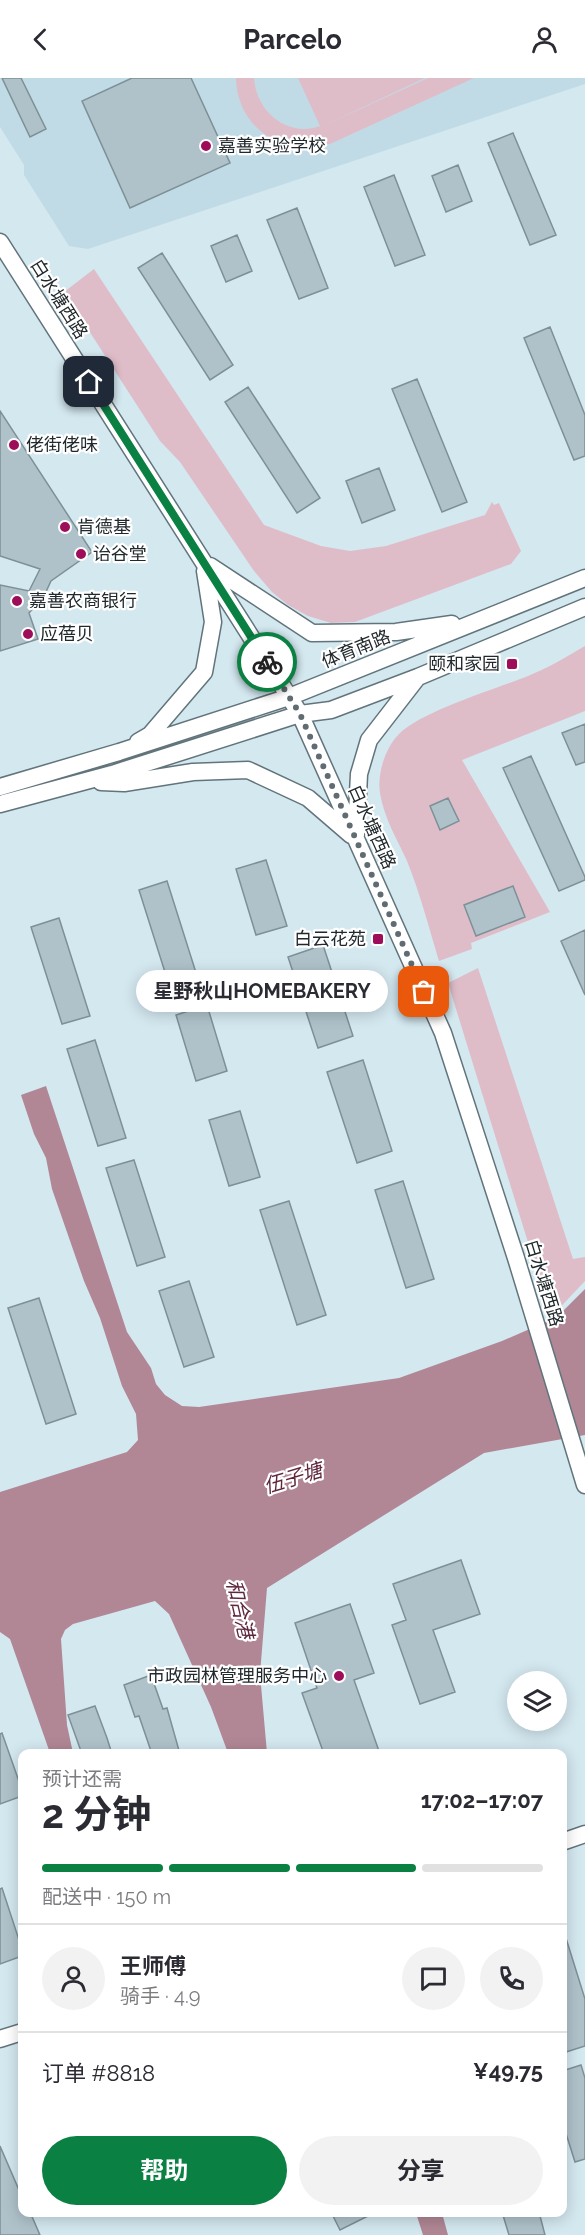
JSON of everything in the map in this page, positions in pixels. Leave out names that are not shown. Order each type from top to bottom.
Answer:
[{"type":"street","name":"白水塘西路","points":[[0,242],[300,714],[443,1033],[516,1258],[585,1485]]},
{"type":"street","points":[[204,562],[312,633],[396,632],[478,621]]},
{"type":"street","points":[[119,752],[150,735],[204,672],[213,622],[204,562]]},
{"type":"street","name":"体育南路","points":[[0,787],[119,752],[289,697],[585,578]]},
{"type":"street","points":[[0,804],[88,781],[300,714],[331,710],[585,607]]},
{"type":"street","points":[[356,839],[359,774],[369,741],[418,676]]},
{"type":"street","points":[[88,781],[124,783],[194,772],[248,770],[308,798],[356,839]]},
{"type":"street","points":[[567,1840],[585,1834]]},
{"type":"street","points":[[0,2039],[18,2033]]},
{"type":"shaded area","name":"嘉善实验学校","points":[[0,78],[585,78],[585,84],[88,249],[69,246],[24,175],[24,165],[0,127]]},
{"type":"shaded area","points":[[236,78],[254,78],[261,101],[275,119],[285,125],[308,129],[320,126],[298,78],[425,78],[323,126],[428,78],[474,78],[330,144],[296,147],[266,135],[254,125],[244,111],[238,96]]},
{"type":"shaded area","points":[[94,269],[264,525],[321,546],[350,551],[386,546],[485,515],[492,502],[494,505],[499,503],[521,551],[511,564],[355,622],[331,623],[308,616],[288,605],[272,592],[254,571],[180,462],[160,441],[64,292]]},
{"type":"shaded area","points":[[585,646],[585,711],[462,760],[550,912],[471,943],[472,949],[439,961],[412,873],[382,802],[379,786],[386,754],[399,734],[424,717],[535,673]]},
{"type":"shaded area","points":[[478,968],[573,1259],[585,1257],[585,1281],[551,1317],[448,983]]},
{"type":"water","points":[[46,1086],[127,1332],[151,1368],[156,1384],[165,1395],[182,1406],[199,1407],[399,1378],[502,1341],[557,1317],[585,1289],[585,1435],[484,1453],[267,1588],[260,1674],[267,1749],[227,1749],[211,1707],[169,1614],[155,1601],[73,1624],[65,1630],[61,1639],[67,1725],[72,1749],[49,1749],[10,1639],[0,1632],[0,1492],[127,1452],[138,1440],[136,1414],[122,1386],[100,1318],[84,1281],[52,1189],[46,1158],[34,1134],[21,1095]]},
{"type":"water","points":[[417,2217],[443,2217],[448,2235],[423,2235]]},
{"type":"building","points":[[2,78],[21,78],[46,129],[30,137]]},
{"type":"building","points":[[132,78],[191,78],[230,163],[130,208],[82,101]]},
{"type":"building","points":[[513,133],[556,235],[530,245],[488,143]]},
{"type":"building","points":[[458,165],[472,201],[446,212],[432,176]]},
{"type":"building","points":[[394,175],[425,255],[395,266],[364,187]]},
{"type":"building","points":[[297,208],[328,288],[299,299],[267,220]]},
{"type":"building","points":[[237,235],[252,271],[226,282],[211,246]]},
{"type":"building","points":[[162,253],[233,365],[210,380],[138,268]]},
{"type":"building","points":[[550,327],[585,415],[585,456],[574,460],[524,338]]},
{"type":"building","points":[[417,379],[467,502],[442,512],[392,389]]},
{"type":"building","points":[[248,387],[320,498],[297,513],[225,402]]},
{"type":"building","points":[[0,411],[92,552],[51,581],[44,596],[29,613],[38,639],[0,651],[0,585],[29,591],[40,569],[0,556]]},
{"type":"building","points":[[379,468],[395,510],[362,523],[346,481]]},
{"type":"building","points":[[585,724],[585,762],[576,765],[562,733]]},
{"type":"building","points":[[531,756],[585,877],[585,880],[559,891],[503,768]]},
{"type":"building","points":[[448,798],[459,821],[440,830],[430,806]]},
{"type":"building","points":[[266,860],[287,926],[256,935],[236,869]]},
{"type":"building","points":[[167,881],[198,979],[170,988],[139,890]]},
{"type":"building","points":[[513,886],[525,917],[476,936],[464,905]]},
{"type":"building","points":[[59,918],[90,1016],[62,1024],[31,927]]},
{"type":"building","points":[[585,930],[585,995],[561,941]]},
{"type":"building","points":[[323,945],[353,1036],[318,1048],[288,957]]},
{"type":"building","points":[[207,1005],[227,1071],[196,1081],[176,1015]]},
{"type":"building","points":[[95,1040],[126,1138],[98,1146],[67,1049]]},
{"type":"building","points":[[363,1060],[392,1151],[357,1163],[327,1072]]},
{"type":"building","points":[[240,1111],[260,1177],[229,1186],[209,1120]]},
{"type":"building","points":[[134,1160],[165,1257],[137,1266],[106,1168]]},
{"type":"building","points":[[403,1181],[434,1279],[406,1288],[375,1190]]},
{"type":"building","points":[[289,1201],[326,1315],[297,1325],[260,1210]]},
{"type":"building","points":[[189,1281],[214,1357],[184,1367],[159,1291]]},
{"type":"building","points":[[39,1298],[76,1414],[46,1424],[8,1308]]},
{"type":"building","points":[[461,1560],[480,1614],[433,1630],[455,1692],[420,1704],[392,1625],[406,1620],[393,1584]]},
{"type":"building","name":"市政园林管理服务中心","points":[[350,1604],[374,1673],[354,1680],[378,1749],[322,1749],[302,1693],[317,1688],[295,1623]]},
{"type":"building","points":[[151,1675],[163,1709],[167,1708],[179,1749],[150,1749],[139,1716],[135,1717],[124,1685]]},
{"type":"building","points":[[95,1706],[110,1749],[80,1749],[68,1715]]},
{"type":"building","points":[[2,1733],[18,1779],[18,1797],[0,1804],[0,1734]]},
{"type":"building","points":[[2,1888],[18,1937],[18,1957],[0,1964],[0,1889]]},
{"type":"building","points":[[567,1941],[585,1999],[585,2046],[567,2052]]},
{"type":"building","points":[[581,2065],[585,2078],[585,2159],[575,2162],[567,2137],[567,2069]]},
{"type":"building","points":[[0,2146],[18,2188],[18,2217],[32,2217],[40,2235],[0,2235]]},
{"type":"building","points":[[334,2217],[366,2217],[340,2230]]},
{"type":"building","points":[[504,2217],[540,2217],[545,2235],[509,2235]]},
{"type":"way so far","points":[[267,662],[300,714],[424,992]]},
{"type":"place","name":"嘉善实验学校","points":[[206,146]]},
{"type":"place","name":"佬街佬味","points":[[14,445]]},
{"type":"place","name":"肯德基","points":[[65,527]]},
{"type":"place","name":"诒谷堂","points":[[81,554]]},
{"type":"place","name":"嘉善农商银行","points":[[17,601]]},
{"type":"place","name":"应蓓贝","points":[[28,634]]},
{"type":"place","name":"颐和家园","points":[[512,664]]},
{"type":"place","name":"白云花苑","points":[[378,939]]},
{"type":"place","name":"星野秋山HOMEBAKERY","points":[[424,992]]},
{"type":"place","name":"市政园林管理服务中心","points":[[339,1676]]},
{"type":"route","points":[[89,382],[267,662]]},
{"type":"water label","name":"伍子塘","points":[[293,1478]]},
{"type":"water label","name":"和合港","points":[[240,1609]]}]
